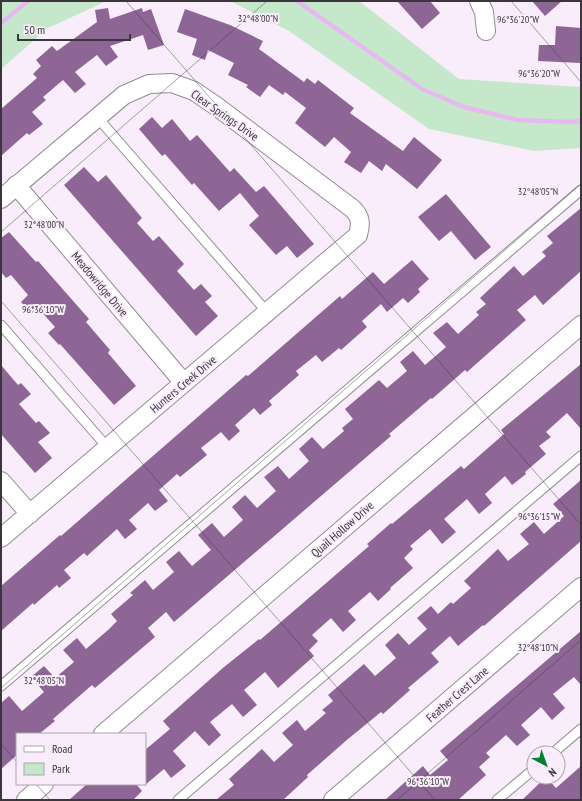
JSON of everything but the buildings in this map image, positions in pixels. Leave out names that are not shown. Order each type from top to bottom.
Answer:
[{"type":"street","points":[[479,1],[484,12],[486,31]]},
{"type":"street","name":"Clear Springs Drive","points":[[1,199],[124,95],[149,84],[172,83],[194,91],[354,209],[359,215],[360,225]]},
{"type":"street","name":"Meadowridge Drive","points":[[16,186],[184,383]]},
{"type":"street","name":"Hunters Creek Drive","points":[[1,538],[358,235],[360,225]]},
{"type":"street","name":"Quail Hollow Drive","points":[[104,733],[581,325]]},
{"type":"street","points":[[1,482],[30,514]]},
{"type":"street","name":"Feather Crest Lane","points":[[332,800],[581,587]]},
{"type":"street","points":[[26,800],[43,785]]},
{"type":"lane","points":[[97,117],[267,312]]},
{"type":"lane","points":[[1,686],[581,190]]},
{"type":"lane","points":[[1,325],[108,448]]},
{"type":"lane","points":[[178,800],[581,456]]},
{"type":"lane","points":[[562,745],[581,729]]},
{"type":"lane","points":[[498,800],[526,776]]},
{"type":"green space","points":[[1,1],[107,1],[48,28],[1,69]]},
{"type":"green space","points":[[224,1],[359,1],[459,79],[581,87],[581,148],[534,151],[429,129],[289,31],[234,3]]},
{"type":"waterway","points":[[1,23],[28,1]]},
{"type":"waterway","points":[[297,1],[422,89],[464,107],[518,120],[581,121]]}]
